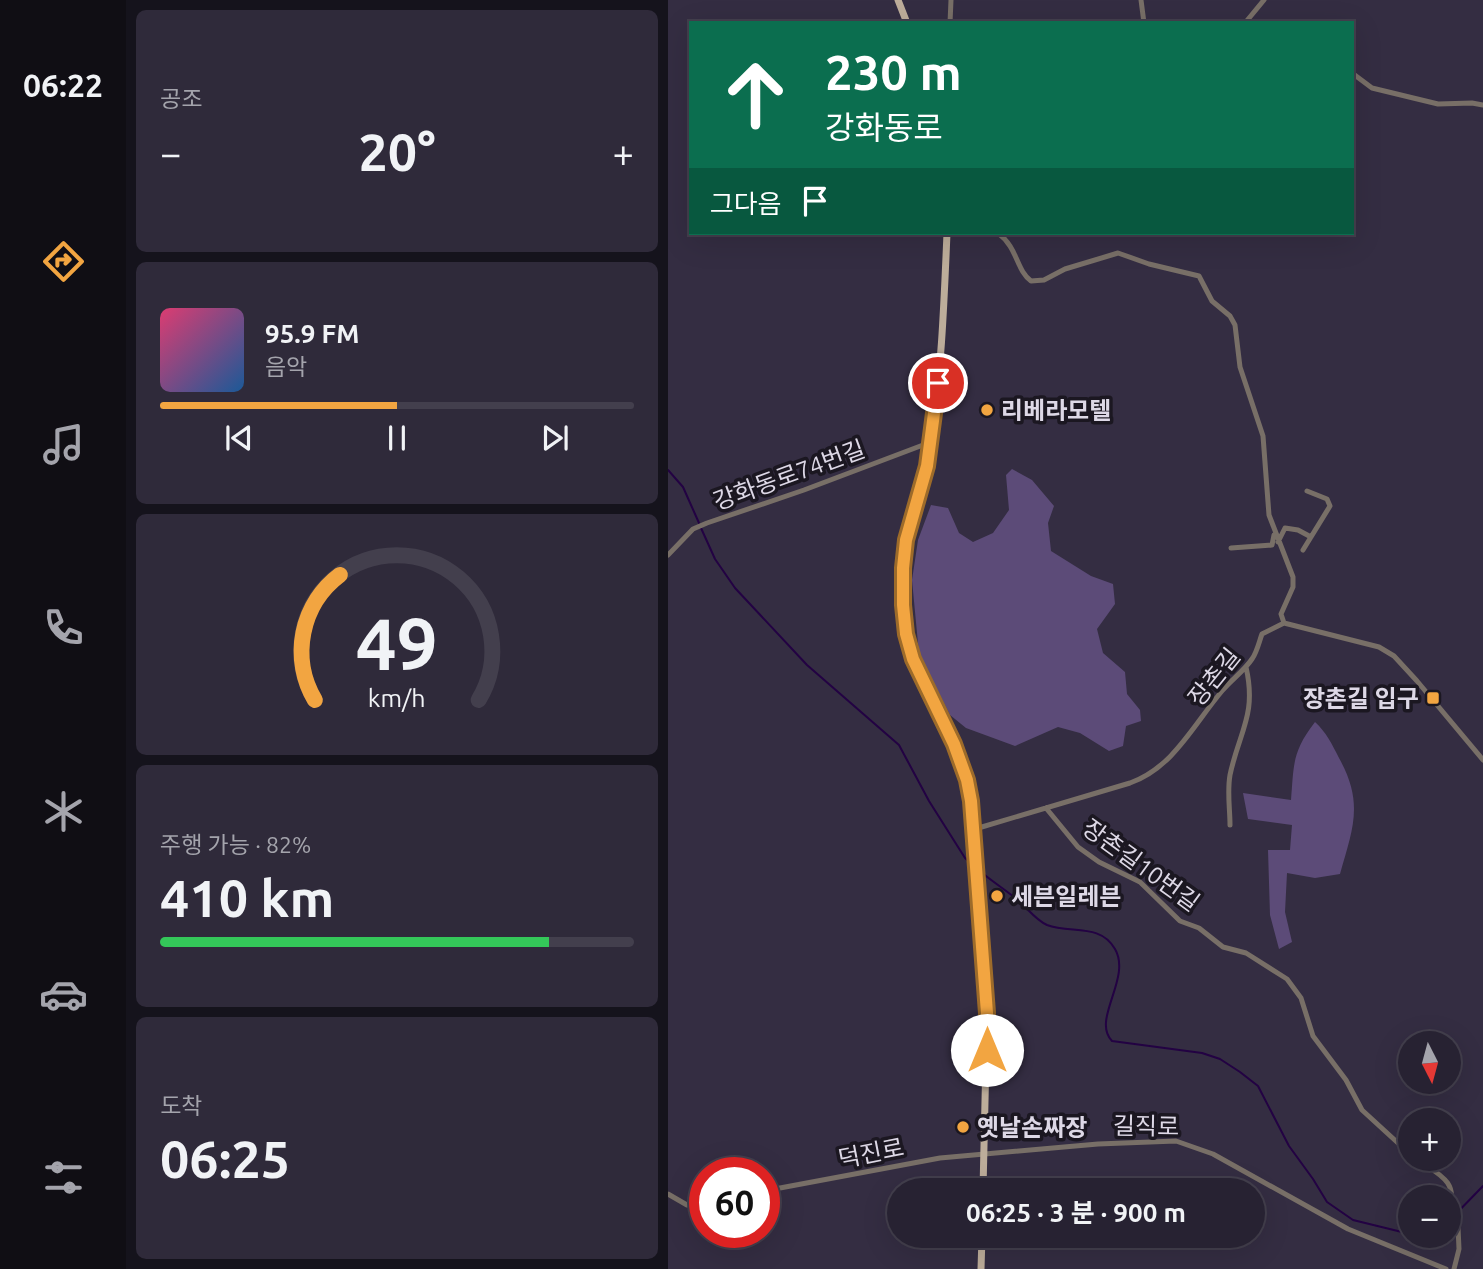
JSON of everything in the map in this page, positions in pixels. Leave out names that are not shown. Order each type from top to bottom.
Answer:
[{"type":"main road","points":[[898,0],[906,21]]},
{"type":"main road","points":[[947,235],[942,344],[931,442],[923,482],[906,540],[902,578],[904,620],[913,659],[961,759],[975,829],[987,1013],[983,1178]]},
{"type":"main road","points":[[981,1269],[982,1248]]},
{"type":"street","points":[[950,21],[951,0]]},
{"type":"street","points":[[1141,0],[1143,21]]},
{"type":"street","points":[[1247,21],[1264,0]]},
{"type":"street","points":[[1354,74],[1372,88],[1439,104],[1482,105]]},
{"type":"street","points":[[1000,235],[1014,250],[1023,272],[1031,281],[1044,280],[1065,270],[1118,253],[1159,267],[1190,272],[1203,280],[1212,301],[1230,316],[1235,325],[1240,367],[1263,436],[1268,509],[1293,582],[1282,609],[1284,623],[1379,646],[1388,652],[1417,681],[1482,760]]},
{"type":"street","name":"강화동로74번길","points":[[668,555],[693,529],[931,442]]},
{"type":"street","points":[[1303,550],[1330,506],[1327,499],[1307,491]]},
{"type":"street","points":[[1278,542],[1285,528],[1298,530],[1311,537]]},
{"type":"street","points":[[1231,548],[1272,545],[1275,532]]},
{"type":"street","name":"장촌길","points":[[975,829],[1136,781],[1153,770],[1189,735],[1220,692],[1246,667],[1255,655],[1262,634],[1284,623]]},
{"type":"street","points":[[1230,825],[1229,783],[1250,708],[1250,682],[1246,667]]},
{"type":"street","name":"장촌길10번길","points":[[1046,808],[1078,847],[1099,862],[1140,882],[1180,921],[1199,928],[1223,947],[1246,953],[1288,979],[1301,998],[1313,1036],[1346,1080],[1362,1110],[1398,1143]]},
{"type":"street","name":"길직로","points":[[984,1153],[1164,1140],[1188,1144],[1213,1154],[1340,1226],[1446,1269]]},
{"type":"street","name":"덕진로","points":[[780,1188],[898,1164],[984,1153]]},
{"type":"street","points":[[1434,1171],[1447,1180],[1449,1185]]},
{"type":"street","points":[[668,1194],[689,1205]]},
{"type":"street","points":[[1454,1269],[1459,1248]]},
{"type":"shaded area","points":[[1012,469],[1032,480],[1054,506],[1048,523],[1051,551],[1091,576],[1113,584],[1115,604],[1097,629],[1103,653],[1125,672],[1127,694],[1140,710],[1141,721],[1126,726],[1123,746],[1109,751],[1080,733],[1058,727],[1015,746],[966,728],[950,715],[919,654],[912,580],[918,540],[931,505],[948,508],[959,533],[973,542],[993,533],[1009,510],[1006,475]]},
{"type":"shaded area","points":[[1315,722],[1328,739],[1347,774],[1354,802],[1352,829],[1340,874],[1315,878],[1287,873],[1285,912],[1292,942],[1279,949],[1270,915],[1268,850],[1290,850],[1292,825],[1248,819],[1243,793],[1291,800],[1298,750]]},
{"type":"waterway","points":[[668,470],[683,487],[699,523]]},
{"type":"waterway","points":[[701,528],[715,559],[735,588],[807,665],[899,745],[929,801],[965,858],[974,866]]},
{"type":"waterway","points":[[981,872],[1043,923],[1056,928],[1093,932],[1109,941],[1119,960],[1119,973],[1106,1022],[1112,1041],[1202,1053],[1220,1059],[1240,1072],[1258,1086],[1289,1146],[1327,1202],[1353,1220],[1398,1231]]},
{"type":"waterway","points":[[1461,1209],[1483,1186]]},
{"type":"place","name":"리베라모텔","points":[[987,410]]},
{"type":"place","name":"장촌길 입구","points":[[1433,698]]},
{"type":"place","name":"세븐일레븐","points":[[997,896]]},
{"type":"place","name":"옛날손짜장","points":[[963,1127]]},
{"type":"route","points":[[938,383],[927,466],[906,540],[903,605],[906,634],[913,659],[961,759],[971,801],[987,1013],[987,1050]]}]
